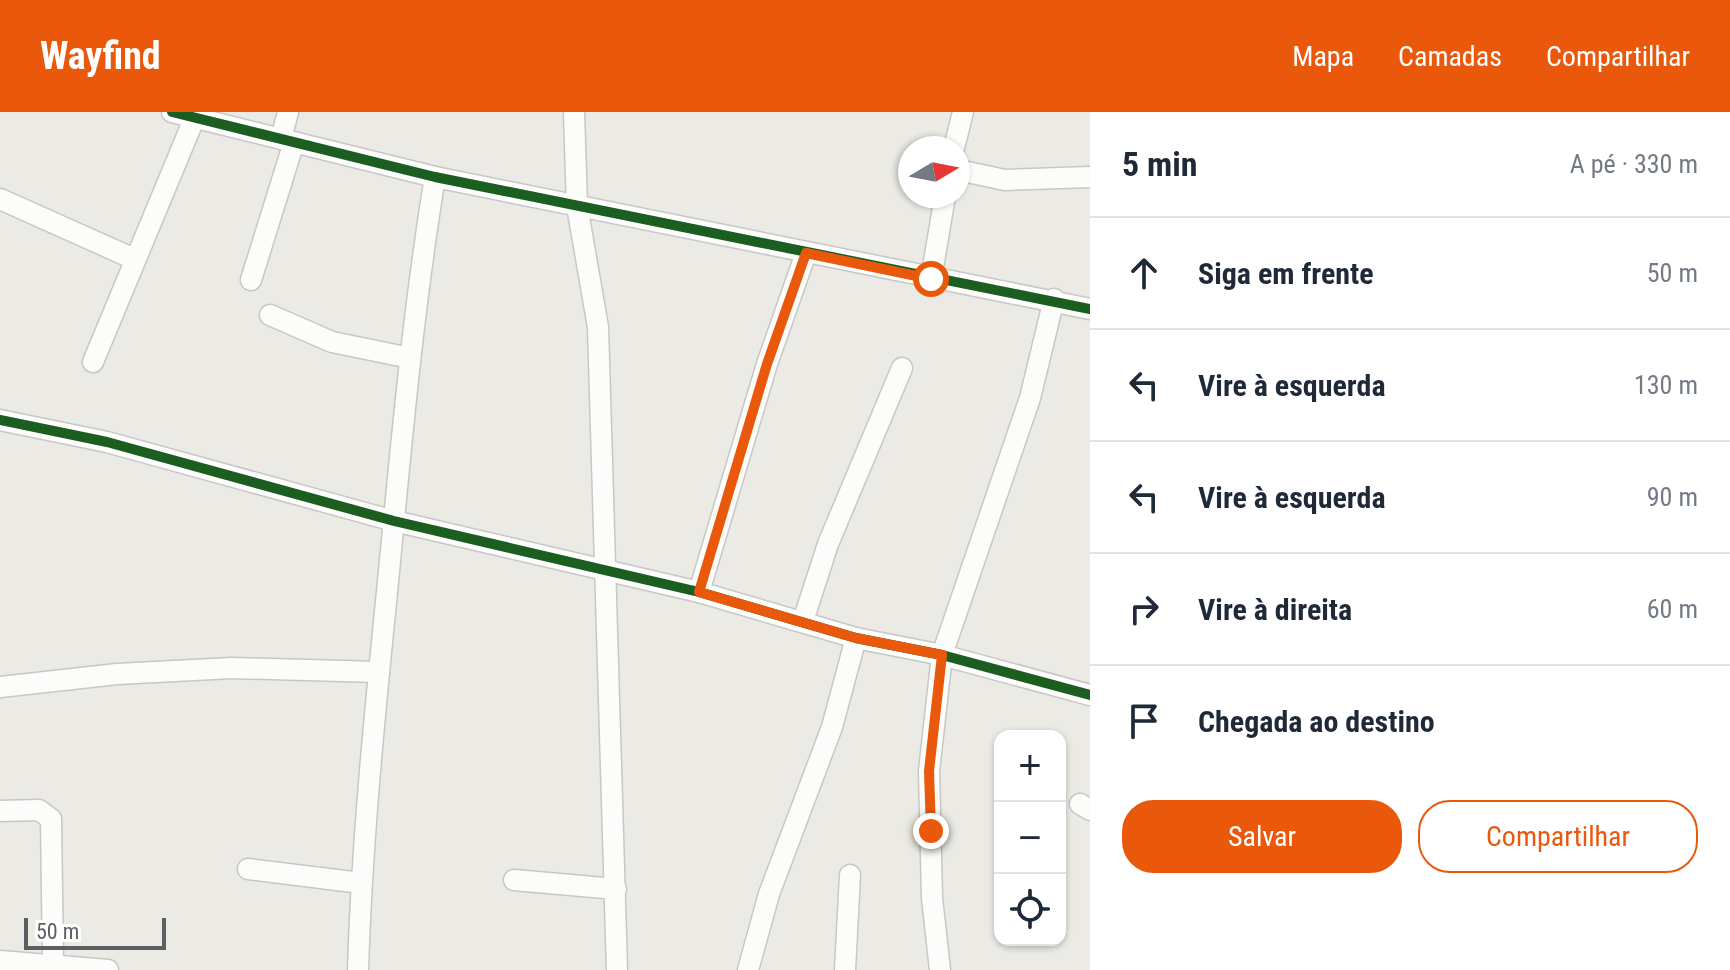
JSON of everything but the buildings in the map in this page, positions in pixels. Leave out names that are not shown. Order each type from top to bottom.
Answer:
[{"type":"street","points":[[172,112],[196,115],[435,177],[931,279],[1054,299],[1090,309]]},
{"type":"street","points":[[251,280],[288,140],[288,112]]},
{"type":"street","points":[[574,112],[577,206],[598,327],[617,970]]},
{"type":"street","points":[[957,136],[963,112]]},
{"type":"street","points":[[93,362],[196,115]]},
{"type":"street","points":[[970,173],[1005,180],[1090,177]]},
{"type":"street","points":[[358,970],[361,883],[379,672],[410,358],[435,177]]},
{"type":"street","points":[[0,199],[134,259]]},
{"type":"street","points":[[931,279],[943,208]]},
{"type":"street","points":[[699,592],[767,364],[806,253]]},
{"type":"street","points":[[940,970],[932,898],[929,771],[942,655],[1030,398],[1054,299]]},
{"type":"street","points":[[270,315],[332,342],[410,358]]},
{"type":"street","points":[[803,621],[828,544],[902,368]]},
{"type":"street","points":[[0,420],[107,442],[394,521],[699,592],[856,638],[942,655],[1090,695]]},
{"type":"street","points":[[748,970],[769,894],[832,727],[856,638]]},
{"type":"street","points":[[0,687],[117,674],[232,668],[379,672]]},
{"type":"street","points":[[0,811],[39,810],[51,819],[53,965]]},
{"type":"street","points":[[248,869],[361,883]]},
{"type":"street","points":[[845,970],[850,875]]},
{"type":"street","points":[[514,880],[616,889]]},
{"type":"street","points":[[0,961],[105,970]]},
{"type":"cycle path","points":[[172,112],[435,177],[1090,309]]},
{"type":"cycle path","points":[[0,420],[107,442],[394,521],[699,592],[856,638],[942,655],[1090,695]]},
{"type":"route","points":[[931,279],[806,253],[767,364],[699,592],[856,638],[942,655],[929,771],[931,831]]}]
